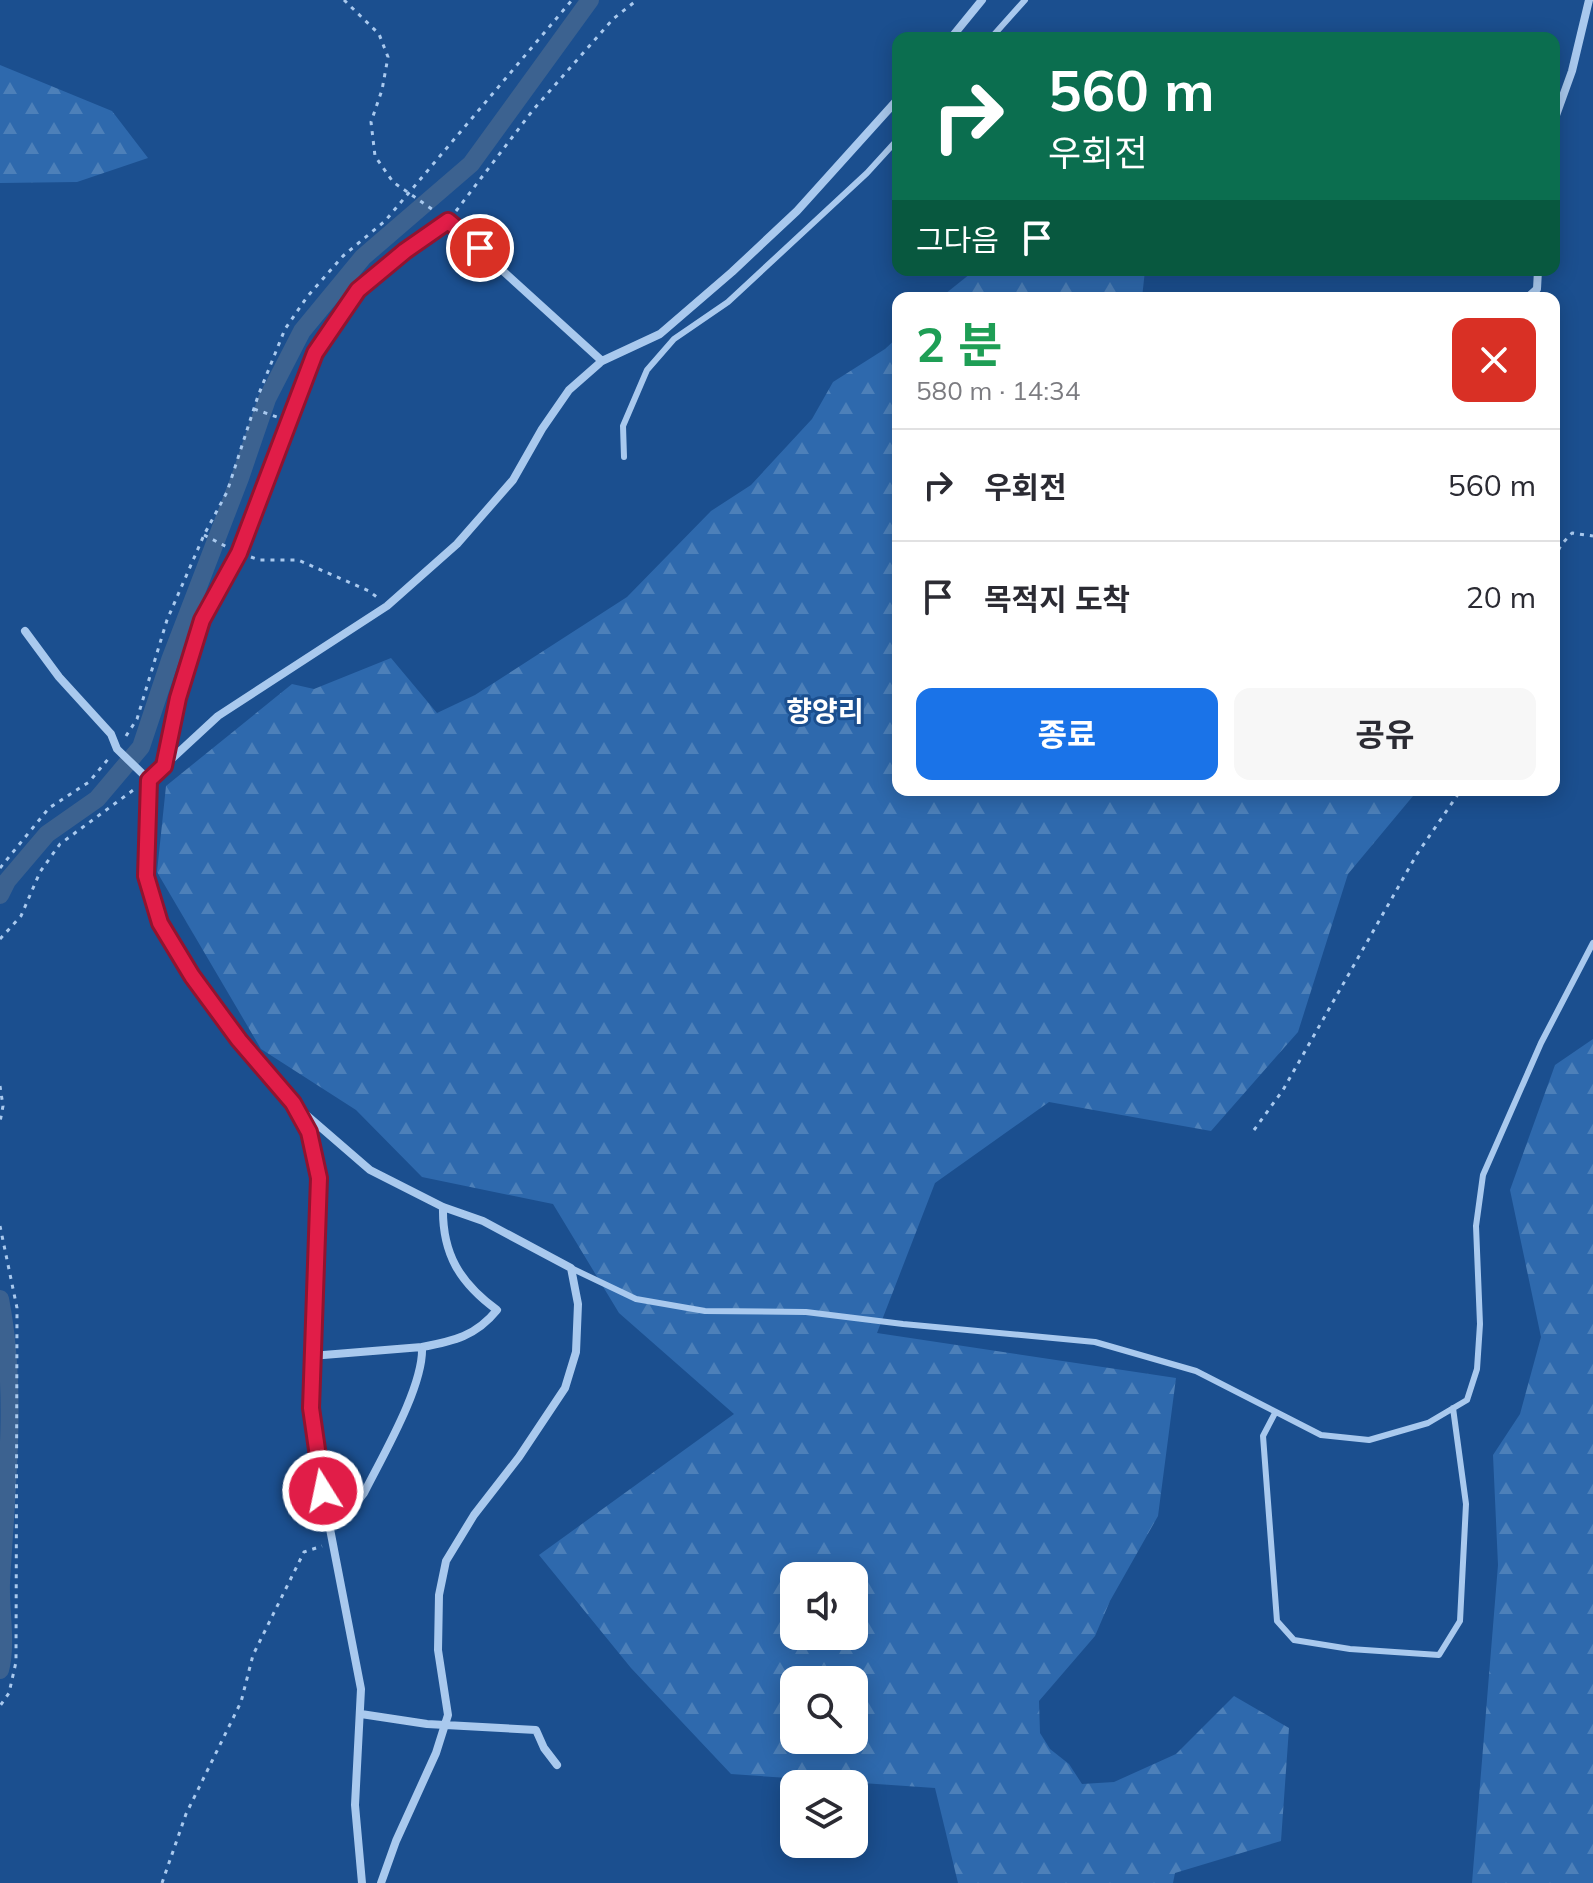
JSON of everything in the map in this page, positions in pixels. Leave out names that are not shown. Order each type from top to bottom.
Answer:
[{"type":"street","points":[[956,32],[982,0]]},
{"type":"street","points":[[1560,104],[1572,71],[1589,0]]},
{"type":"street","points":[[381,1883],[396,1841],[436,1753],[448,1715],[438,1650],[439,1595],[446,1561],[474,1515],[519,1457],[565,1388],[576,1352],[578,1304],[571,1268],[483,1221],[443,1207],[370,1170],[293,1103],[239,1040],[192,976],[160,923],[146,876],[149,779],[218,716],[387,606],[466,533],[513,480],[569,390],[602,361],[660,334],[732,272],[797,211],[892,106]]},
{"type":"street","points":[[164,766],[178,698],[202,620],[239,553],[315,353],[358,290],[448,221],[602,361]]},
{"type":"street","points":[[25,631],[59,677],[111,734],[118,750],[149,779]]},
{"type":"street","points":[[293,1103],[309,1132],[319,1178],[311,1408],[318,1467],[361,1689],[355,1805],[362,1883]]},
{"type":"street","points":[[311,1356],[422,1347],[457,1340],[485,1325],[497,1310],[474,1293],[455,1268],[443,1222],[443,1207]]},
{"type":"street","points":[[329,1515],[353,1507],[364,1493],[416,1382],[422,1347]]},
{"type":"street","points":[[361,1714],[427,1724],[536,1730],[544,1748],[557,1765]]},
{"type":"lane","points":[[996,32],[1025,0]]},
{"type":"lane","points":[[624,457],[623,426],[647,370],[674,339],[728,302],[867,173],[892,146]]},
{"type":"lane","points":[[571,1268],[636,1299],[705,1311],[806,1312],[1095,1342],[1196,1371],[1321,1435],[1369,1440],[1428,1423],[1467,1400],[1477,1369],[1480,1324],[1476,1226],[1483,1175],[1541,1043],[1593,943]]},
{"type":"lane","points":[[1275,1413],[1263,1436],[1277,1621],[1294,1640],[1350,1649],[1439,1655],[1460,1621],[1466,1504],[1453,1408]]},
{"type":"path","points":[[344,0],[379,34],[388,57],[382,90],[371,122],[375,156],[393,182],[448,221],[533,110],[613,19],[637,0]]},
{"type":"path","points":[[254,409],[290,422]]},
{"type":"path","points":[[1560,550],[1572,533],[1593,536]]},
{"type":"path","points":[[204,535],[259,560],[298,560],[369,591],[387,606]]},
{"type":"path","points":[[0,939],[21,916],[40,872],[60,844],[149,779]]},
{"type":"path","points":[[1254,1130],[1283,1090],[1417,854],[1457,796]]},
{"type":"path","points":[[0,1086],[3,1106],[0,1122]]},
{"type":"path","points":[[0,1226],[17,1308],[16,1662],[9,1693],[0,1706]]},
{"type":"path","points":[[162,1883],[186,1814],[241,1702],[253,1655],[304,1552],[333,1543]]},
{"type":"green space","points":[[0,65],[112,111],[148,158],[77,182],[0,183]]},
{"type":"green space","points":[[968,276],[1144,276],[1143,292],[948,292]]},
{"type":"green space","points":[[892,343],[892,796],[1413,796],[1348,874],[1298,1032],[1211,1131],[1049,1102],[935,1183],[877,1333],[1176,1378],[1158,1516],[1110,1601],[1095,1636],[1039,1701],[1040,1733],[1050,1749],[1069,1764],[1082,1784],[1114,1782],[1176,1754],[1234,1696],[1289,1728],[1281,1841],[1175,1873],[1173,1883],[958,1883],[935,1788],[868,1783],[868,1770],[780,1770],[780,1777],[731,1774],[631,1668],[539,1555],[734,1414],[619,1313],[553,1204],[422,1177],[356,1110],[261,1049],[157,872],[166,786],[292,684],[314,689],[391,658],[437,713],[475,695],[627,597],[711,511],[751,485],[812,419],[833,382]]},
{"type":"green space","points":[[1593,1039],[1593,1883],[1472,1883],[1498,1565],[1493,1455],[1520,1414],[1541,1337],[1510,1190],[1555,1065]]},
{"type":"waterway","points":[[0,895],[7,881],[47,834],[97,799],[141,747],[267,399],[302,331],[363,257],[471,164],[590,0]]},
{"type":"waterway","points":[[0,1299],[10,1405],[0,1670]]},
{"type":"district","name":"향양리","points":[[825,710]]},
{"type":"route","points":[[323,1491],[311,1408],[319,1178],[309,1132],[293,1103],[239,1040],[192,976],[160,923],[146,876],[149,780],[164,766],[178,698],[202,620],[239,553],[315,353],[358,290],[448,221],[480,248]]}]
